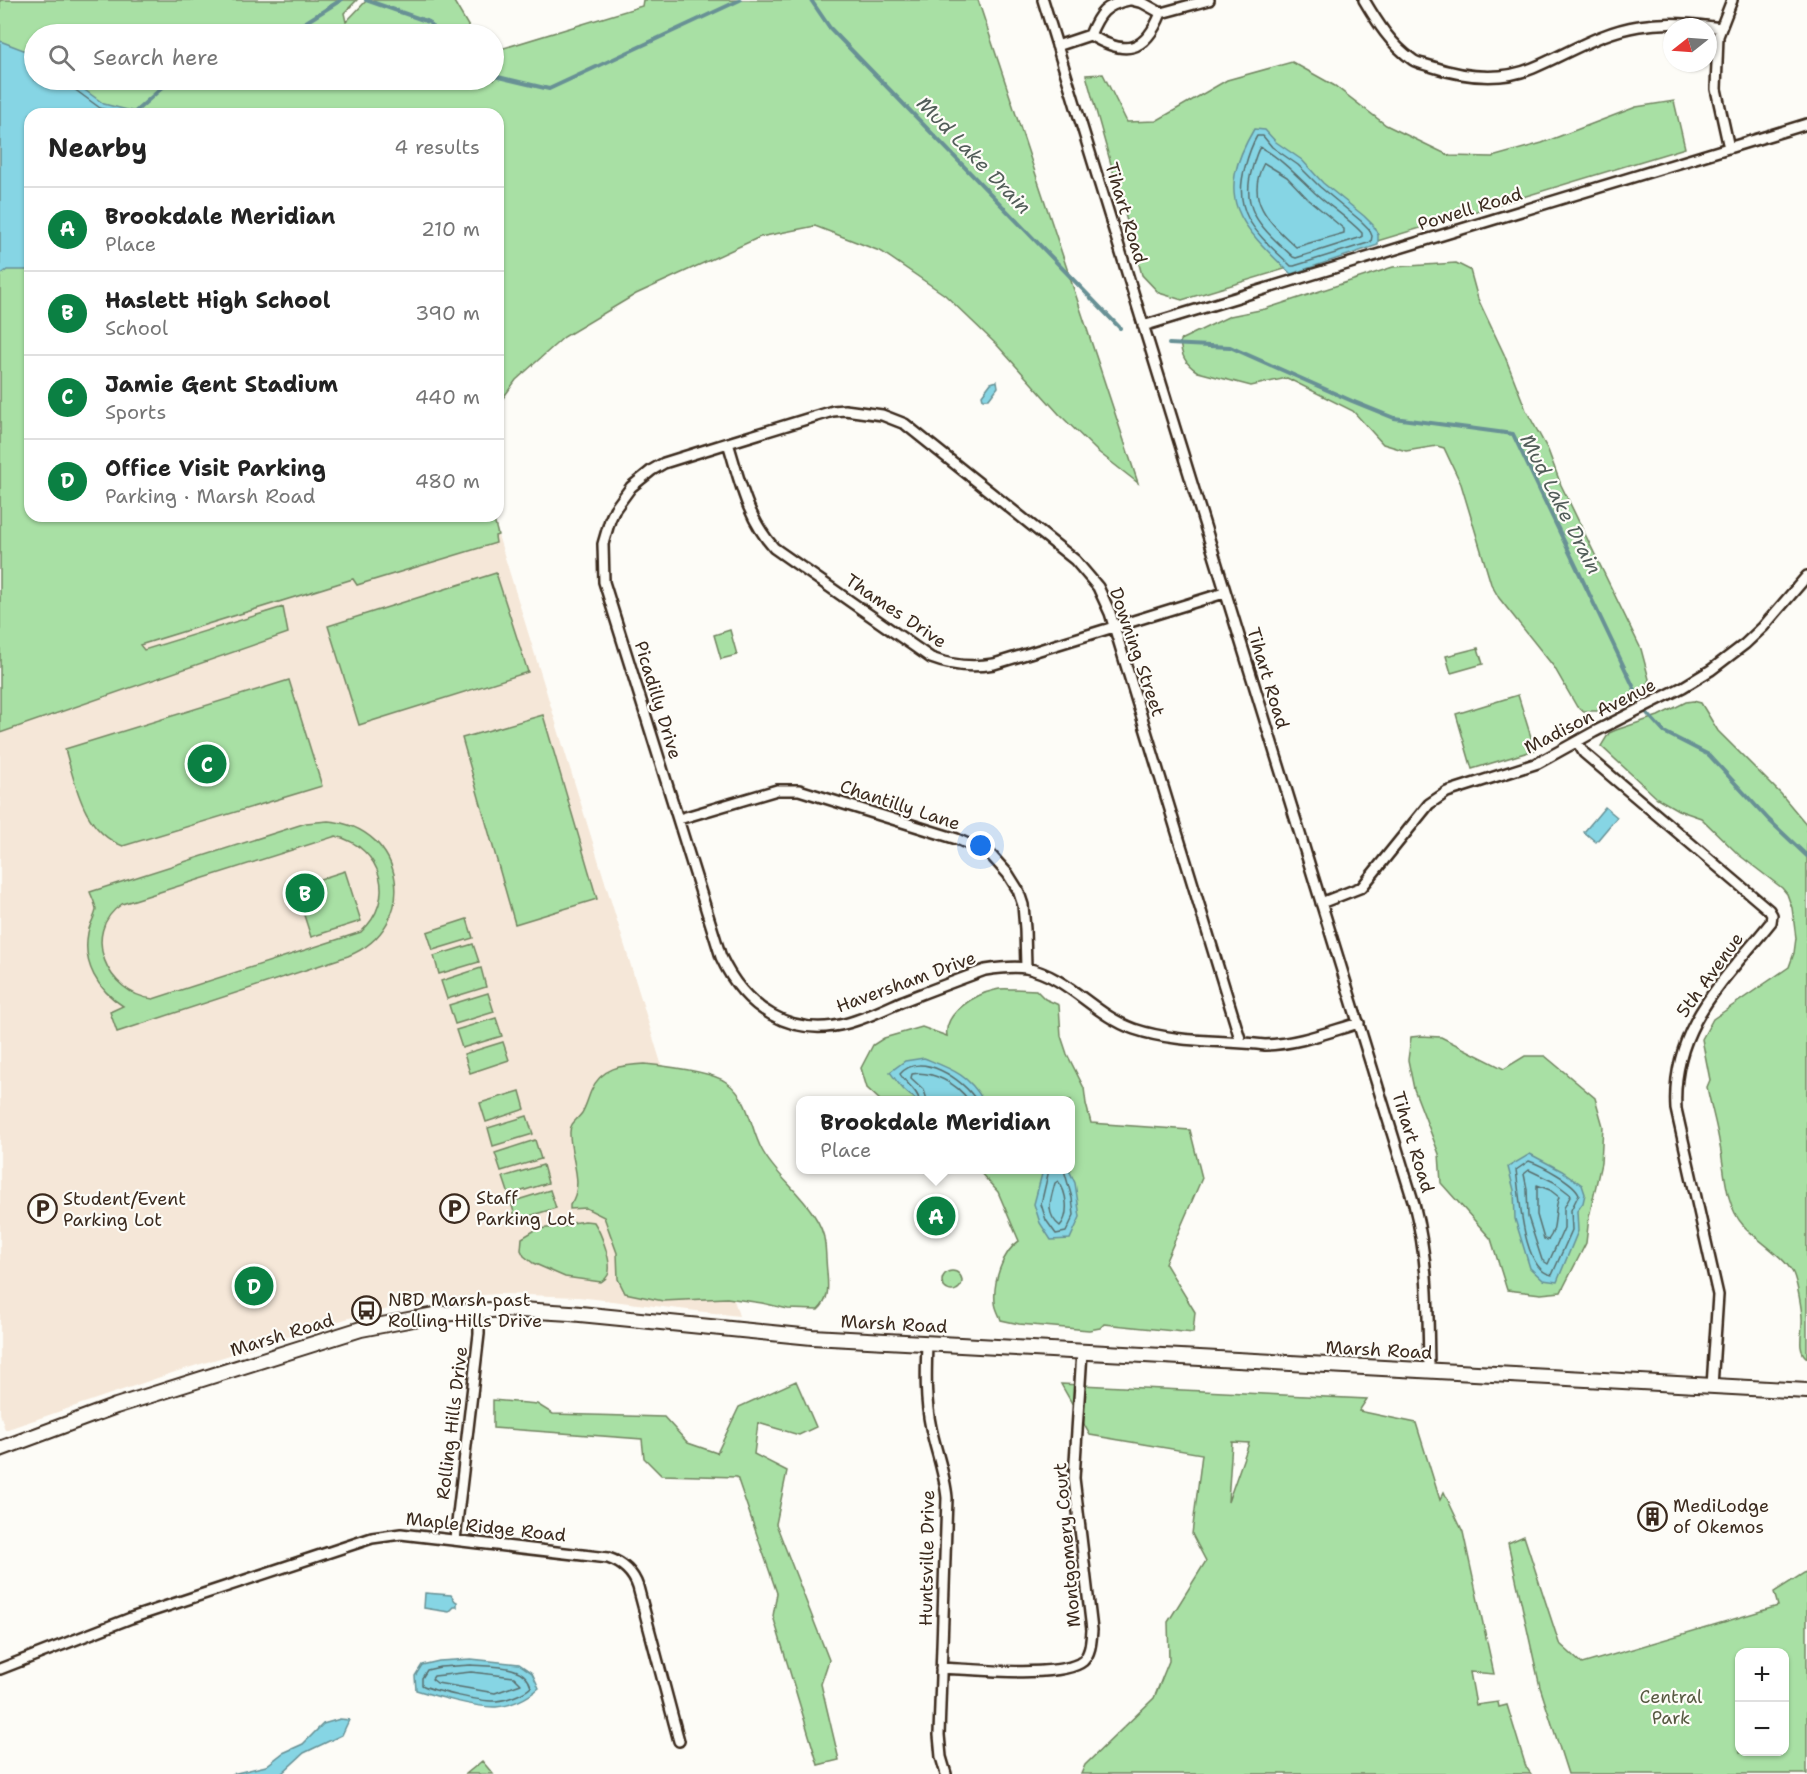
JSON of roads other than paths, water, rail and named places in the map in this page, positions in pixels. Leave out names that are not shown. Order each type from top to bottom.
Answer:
[{"type":"main road","name":"Marsh Road","points":[[0,1449],[116,1406],[361,1329],[411,1318],[479,1310],[560,1312],[812,1337],[1807,1391]]},
{"type":"street","name":"Tihart Road","points":[[1043,0],[1224,593],[1399,1152],[1420,1230],[1428,1280],[1429,1371]]},
{"type":"street","points":[[1090,36],[1102,10],[1114,4],[1130,0],[1143,3],[1161,14]]},
{"type":"street","points":[[1057,46],[1090,36],[1116,49],[1132,47],[1146,40],[1161,14],[1209,0]]},
{"type":"street","points":[[1364,0],[1387,35],[1414,61],[1453,73],[1475,76],[1506,76],[1532,68],[1591,39],[1638,26],[1682,23],[1721,28]]},
{"type":"street","points":[[1729,148],[1716,89],[1718,36],[1732,0]]},
{"type":"street","name":"Powell Road","points":[[1143,326],[1807,124]]},
{"type":"street","name":"Downing Street","points":[[728,443],[833,411],[857,410],[894,419],[905,424],[1079,564],[1098,587],[1114,627],[1241,1042]]},
{"type":"street","name":"Thames Drive","points":[[728,443],[747,506],[759,529],[774,548],[931,658],[962,666],[994,664],[1224,593]]},
{"type":"street","name":"Picadilly Drive","points":[[728,443],[664,463],[631,487],[615,509],[606,532],[603,544],[604,582],[721,957],[741,990],[768,1014]]},
{"type":"street","name":"Madison Avenue","points":[[1321,903],[1362,887],[1429,804],[1447,792],[1538,763],[1711,670],[1745,644],[1780,610],[1807,576]]},
{"type":"street","name":"5th Avenue","points":[[1578,743],[1584,753],[1671,825],[1772,915],[1771,922],[1714,993],[1692,1026],[1681,1053],[1676,1081],[1676,1109],[1718,1296],[1712,1386]]},
{"type":"street","name":"Chantilly Lane","points":[[679,819],[777,790],[799,790],[957,839],[990,854],[1008,874],[1018,890],[1023,905],[1026,968]]},
{"type":"street","name":"Haversham Drive","points":[[768,1014],[805,1025],[846,1024],[985,970],[1026,968],[1059,981],[1111,1019],[1155,1036],[1266,1045],[1289,1043],[1359,1023]]},
{"type":"street","name":"Rolling Hills Drive","points":[[455,1540],[479,1334],[479,1310]]},
{"type":"street","name":"Huntsville Drive","points":[[927,1344],[928,1412],[943,1473],[946,1498],[939,1734],[946,1774]]},
{"type":"street","name":"Montgomery Court","points":[[941,1668],[1026,1671],[1056,1669],[1078,1664],[1088,1653],[1092,1630],[1074,1478],[1082,1352]]},
{"type":"street","name":"Maple Ridge Road","points":[[0,1669],[131,1618],[372,1538],[401,1534],[608,1558],[627,1568],[638,1587],[679,1741]]},
{"type":"water","points":[[0,41],[24,50],[24,90],[85,90],[104,104],[120,108],[24,108],[24,270],[7,270],[0,275]]},
{"type":"water","points":[[1254,129],[1265,130],[1276,142],[1302,160],[1323,183],[1364,216],[1373,225],[1378,235],[1378,245],[1291,274],[1258,240],[1246,225],[1238,209],[1234,192],[1235,174]]},
{"type":"water","points":[[997,381],[998,387],[989,399],[983,399],[982,395],[991,383]]},
{"type":"water","points":[[1605,807],[1617,817],[1596,842],[1584,832]]},
{"type":"water","points":[[924,1058],[951,1069],[965,1078],[980,1096],[911,1096],[890,1072],[905,1061]]},
{"type":"water","points":[[1530,1154],[1582,1185],[1585,1194],[1583,1203],[1577,1211],[1578,1231],[1557,1282],[1543,1280],[1530,1268],[1515,1219],[1514,1190],[1508,1167]]},
{"type":"water","points":[[1042,1174],[1071,1174],[1075,1183],[1080,1217],[1070,1239],[1051,1240],[1040,1223],[1034,1204]]},
{"type":"water","points":[[425,1593],[451,1595],[457,1602],[457,1607],[449,1612],[424,1608]]},
{"type":"water","points":[[471,1659],[519,1664],[532,1673],[539,1688],[519,1701],[496,1707],[467,1704],[416,1690],[415,1676],[422,1665],[439,1661]]},
{"type":"water","points":[[340,1719],[349,1720],[342,1735],[304,1753],[281,1774],[232,1774],[266,1766],[283,1753],[303,1744],[323,1724]]},
{"type":"waterway","points":[[303,24],[341,0]]},
{"type":"waterway","points":[[366,0],[430,24]]},
{"type":"waterway","points":[[504,78],[549,89],[740,0]]},
{"type":"waterway","name":"Mud Lake Drain","points":[[811,0],[830,28],[1120,328]]},
{"type":"waterway","points":[[139,108],[160,90]]},
{"type":"waterway","name":"Mud Lake Drain","points":[[1169,344],[1230,347],[1394,418],[1513,434],[1645,711],[1664,732],[1709,755],[1769,820],[1807,856]]},
{"type":"place","name":"Jamie Gent Stadium","points":[[207,764]]},
{"type":"place","name":"Haslett High School","points":[[305,893]]},
{"type":"place","name":"Staff Parking Lot","points":[[455,1208]]},
{"type":"place","name":"Student/Event Parking Lot","points":[[42,1209]]},
{"type":"place","name":"Brookdale Meridian","points":[[936,1216]]},
{"type":"place","name":"Office Visit Parking","points":[[254,1286]]},
{"type":"place","name":"NBD Marsh past Rolling Hills Drive","points":[[367,1310]]},
{"type":"place","name":"MediLodge of Okemos","points":[[1652,1516]]},
{"type":"park label","name":"Central Park","points":[[1671,1707]]}]
